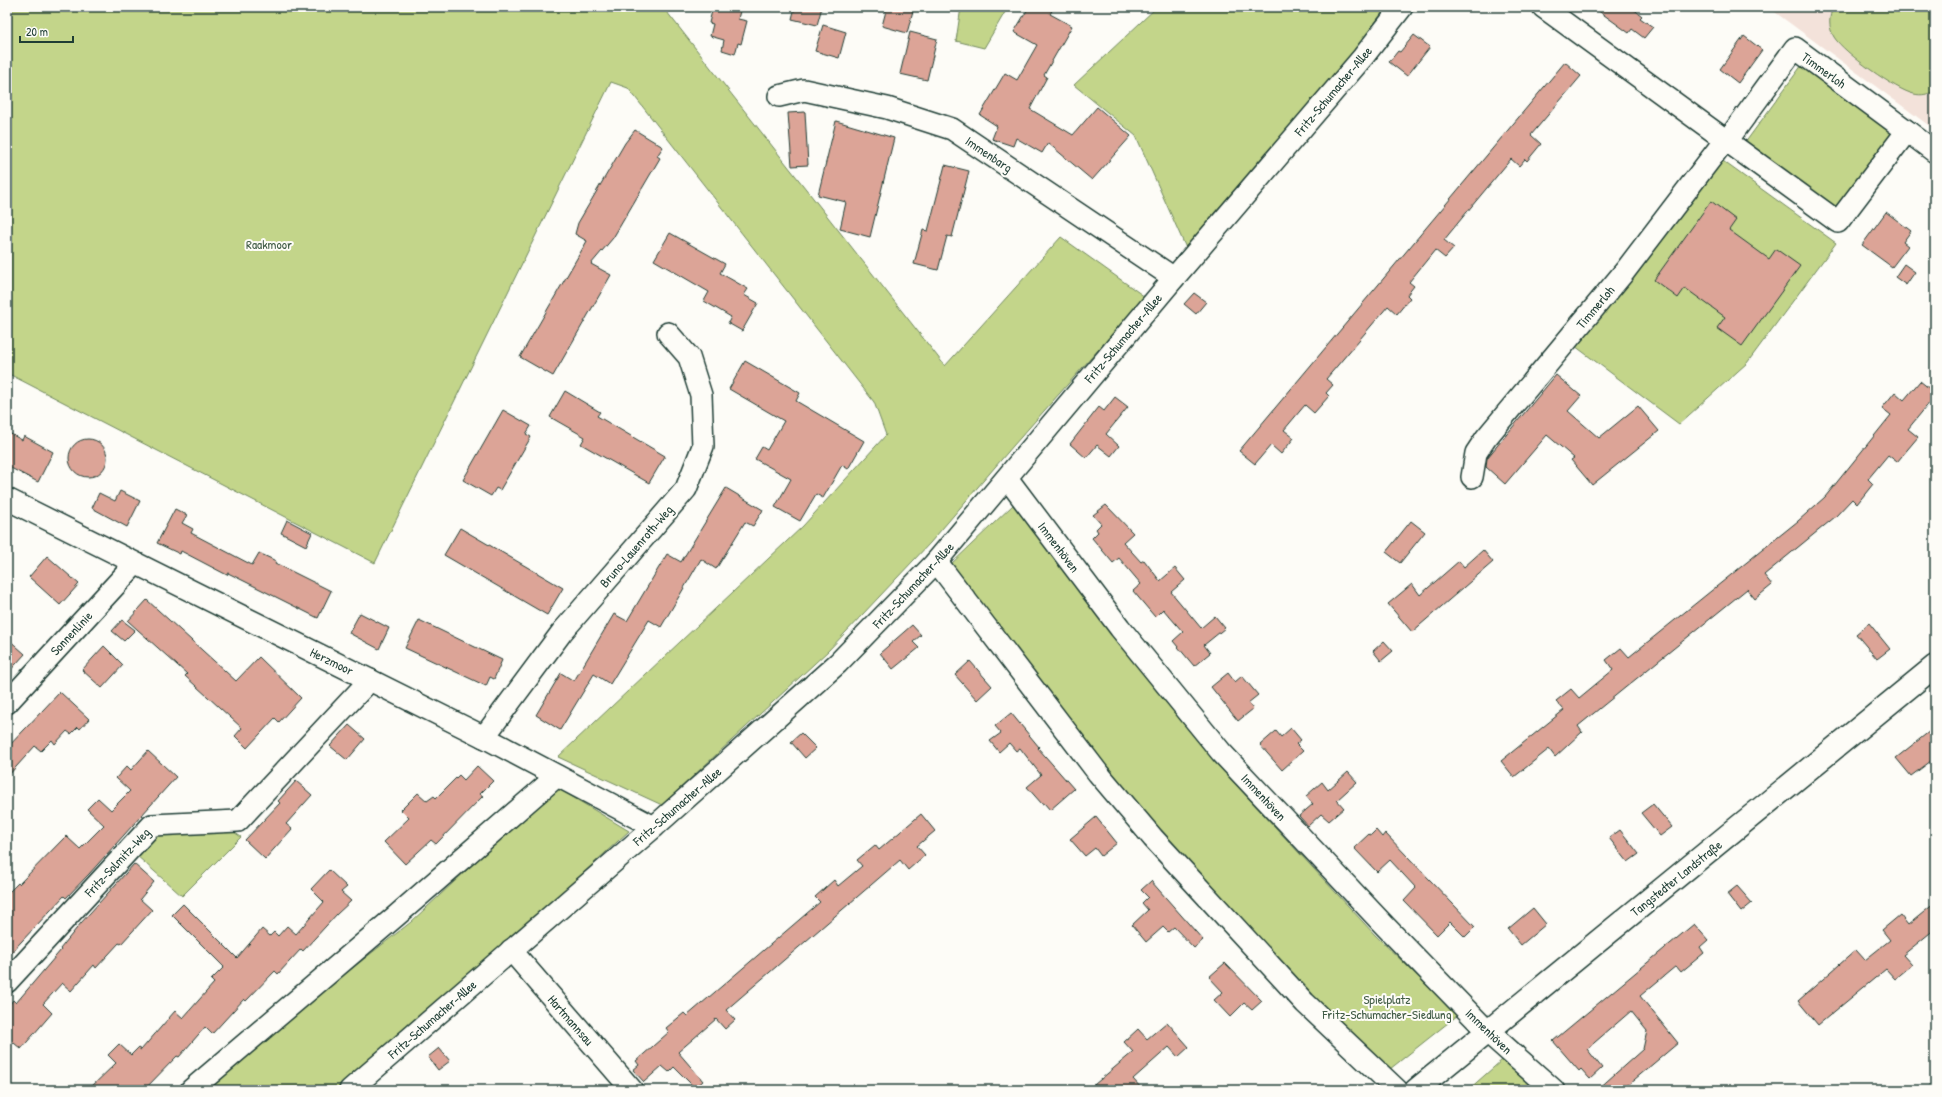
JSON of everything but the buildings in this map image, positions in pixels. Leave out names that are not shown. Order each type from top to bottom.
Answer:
[{"type":"street","name":"Fritz-Schumacher-Allee","points":[[350,1090],[654,828],[838,663],[936,563],[1174,278],[1358,63],[1402,7]]},
{"type":"street","points":[[1543,7],[1838,222],[1907,131]]},
{"type":"street","name":"Timmerloh","points":[[1472,477],[1476,453],[1486,438],[1625,271],[1726,141],[1795,48],[1935,152]]},
{"type":"street","name":"Immenbarg","points":[[779,96],[804,90],[887,108],[952,129],[1174,278]]},
{"type":"street","name":"Bruno-Lauenroth-Weg","points":[[484,737],[562,632],[686,489],[703,446],[701,395],[689,356],[668,333]]},
{"type":"street","name":"Immenhöven","points":[[1007,478],[1120,628],[1221,752],[1385,926],[1488,1032],[1553,1090]]},
{"type":"street","name":"Herzmoor","points":[[7,499],[484,737],[654,828]]},
{"type":"street","points":[[936,563],[1098,773],[1153,838],[1305,1003],[1396,1090]]},
{"type":"street","name":"Sonnenlinie","points":[[7,703],[136,564]]},
{"type":"street","name":"Tangstedter Landstraße","points":[[1416,1090],[1588,948],[1900,697],[1935,666]]},
{"type":"street","name":"Fritz-Solmitz-Weg","points":[[7,982],[152,825],[238,821],[370,680]]},
{"type":"street","points":[[191,1090],[396,916],[557,776]]},
{"type":"street","name":"Hartmannsau","points":[[511,950],[632,1090]]},
{"type":"shaded area","points":[[1768,7],[1935,7],[1935,130]]},
{"type":"green space","name":"Raakmoor","points":[[7,7],[663,7],[945,366],[1061,237],[1145,297],[1013,446],[930,543],[828,651],[662,805],[558,757],[803,526],[886,435],[874,402],[628,88],[611,82],[375,563],[7,373]]},
{"type":"green space","points":[[961,7],[1008,7],[984,48],[956,41]]},
{"type":"green space","points":[[1157,7],[1386,7],[1343,68],[1214,213],[1186,248],[1136,136],[1074,85]]},
{"type":"green space","points":[[1833,7],[1935,7],[1935,91],[1920,95],[1906,91],[1884,79],[1848,52],[1839,44],[1831,30],[1830,22]]},
{"type":"green space","points":[[1802,65],[1895,132],[1834,214],[1742,147]]},
{"type":"green space","points":[[1720,159],[1836,243],[1747,363],[1679,424],[1575,346]]},
{"type":"green space","name":"Spielplatz Fritz-Schumacher-Siedlung","points":[[1013,505],[1151,684],[1214,761],[1375,935],[1458,1015],[1390,1069],[1316,999],[1104,770],[950,565]]},
{"type":"green space","points":[[556,787],[629,831],[417,1025],[341,1090],[205,1090],[290,1017],[411,922]]},
{"type":"green space","points":[[234,832],[241,837],[182,896],[136,855],[155,835]]},
{"type":"green space","points":[[1502,1060],[1535,1090],[1468,1090]]}]
